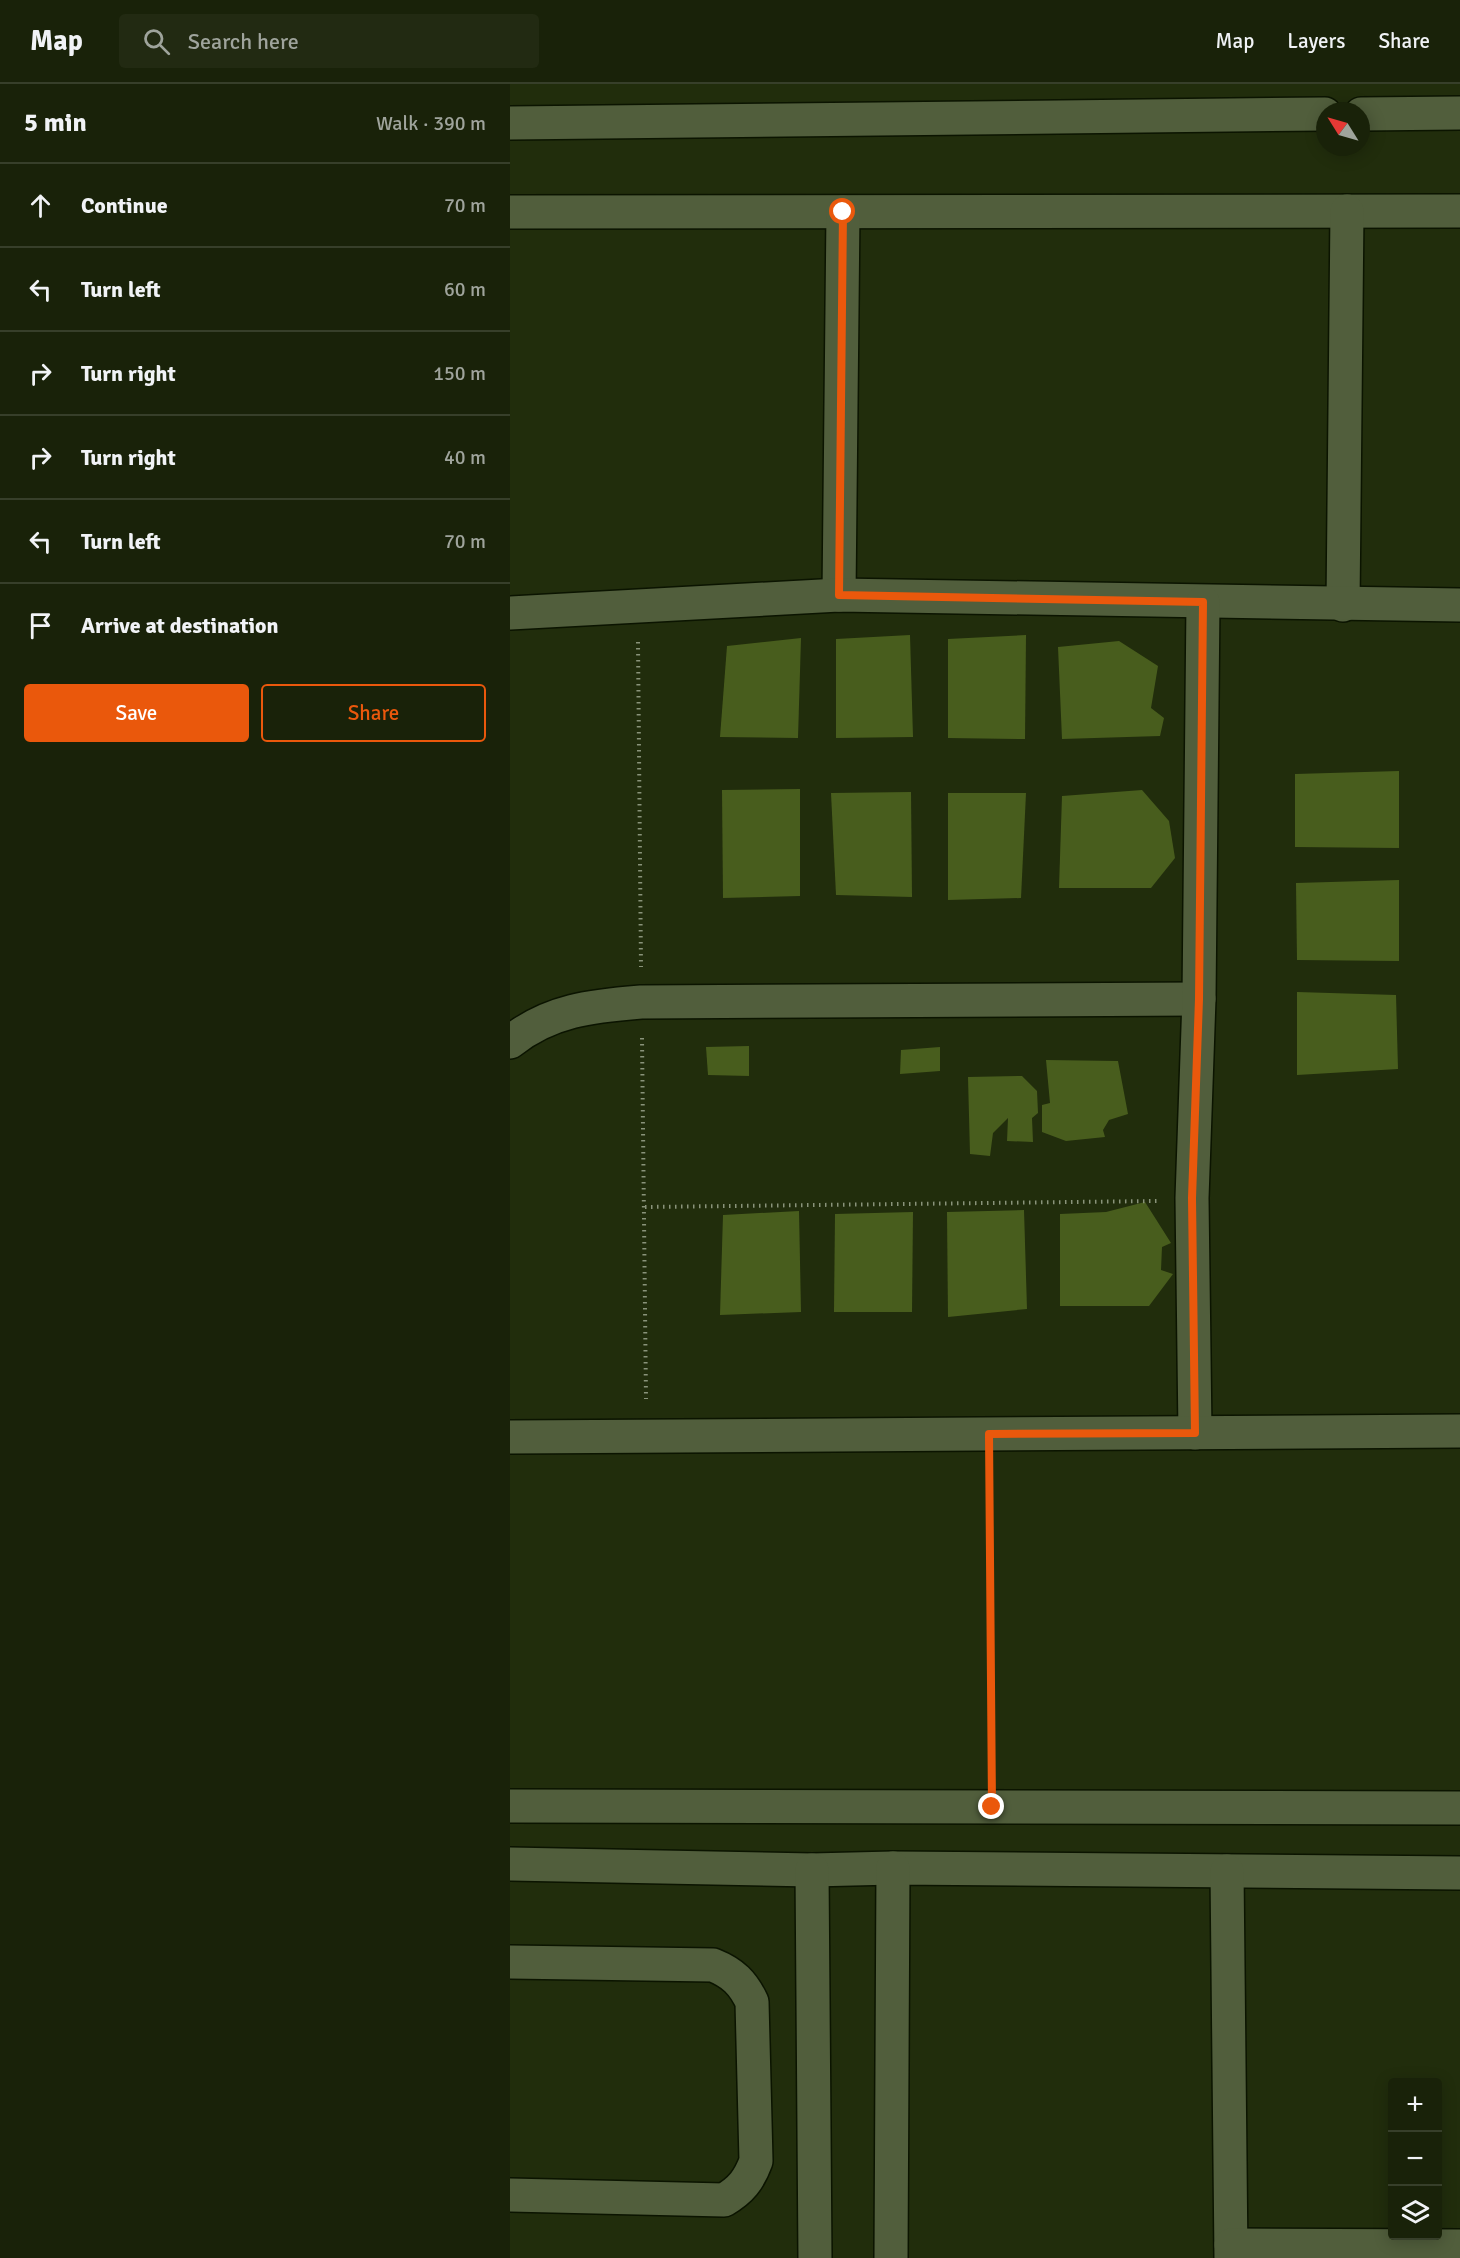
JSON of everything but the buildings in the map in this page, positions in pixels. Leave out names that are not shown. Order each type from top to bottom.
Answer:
[{"type":"street","points":[[1370,114],[1460,113]]},
{"type":"street","points":[[510,123],[1316,114]]},
{"type":"street","points":[[1343,605],[1347,211]]},
{"type":"street","points":[[510,212],[1460,211]]},
{"type":"street","points":[[839,595],[843,212]]},
{"type":"street","points":[[510,613],[839,595],[1343,605],[1460,605]]},
{"type":"street","points":[[1195,1433],[1192,1198],[1199,999],[1203,602]]},
{"type":"street","points":[[510,1042],[528,1028],[583,1007],[642,1002],[1199,999]]},
{"type":"street","points":[[510,1437],[1460,1431]]},
{"type":"street","points":[[510,1806],[1460,1808]]},
{"type":"street","points":[[510,1864],[812,1870],[893,1868],[1460,1873]]},
{"type":"street","points":[[891,2258],[893,1868]]},
{"type":"street","points":[[812,1870],[815,2258]]},
{"type":"street","points":[[1227,1871],[1231,2251],[1460,2246]]},
{"type":"street","points":[[510,1962],[713,1965],[730,1972],[744,1986],[752,2002],[756,2161],[750,2178],[738,2191],[724,2200],[510,2195]]},
{"type":"path","points":[[645,1207],[1145,1202],[1192,1198]]},
{"type":"path","points":[[989,1434],[992,1807]]},
{"type":"route","points":[[843,212],[839,595],[1203,602],[1199,999],[1192,1198],[1195,1433],[989,1434],[992,1807]]}]
